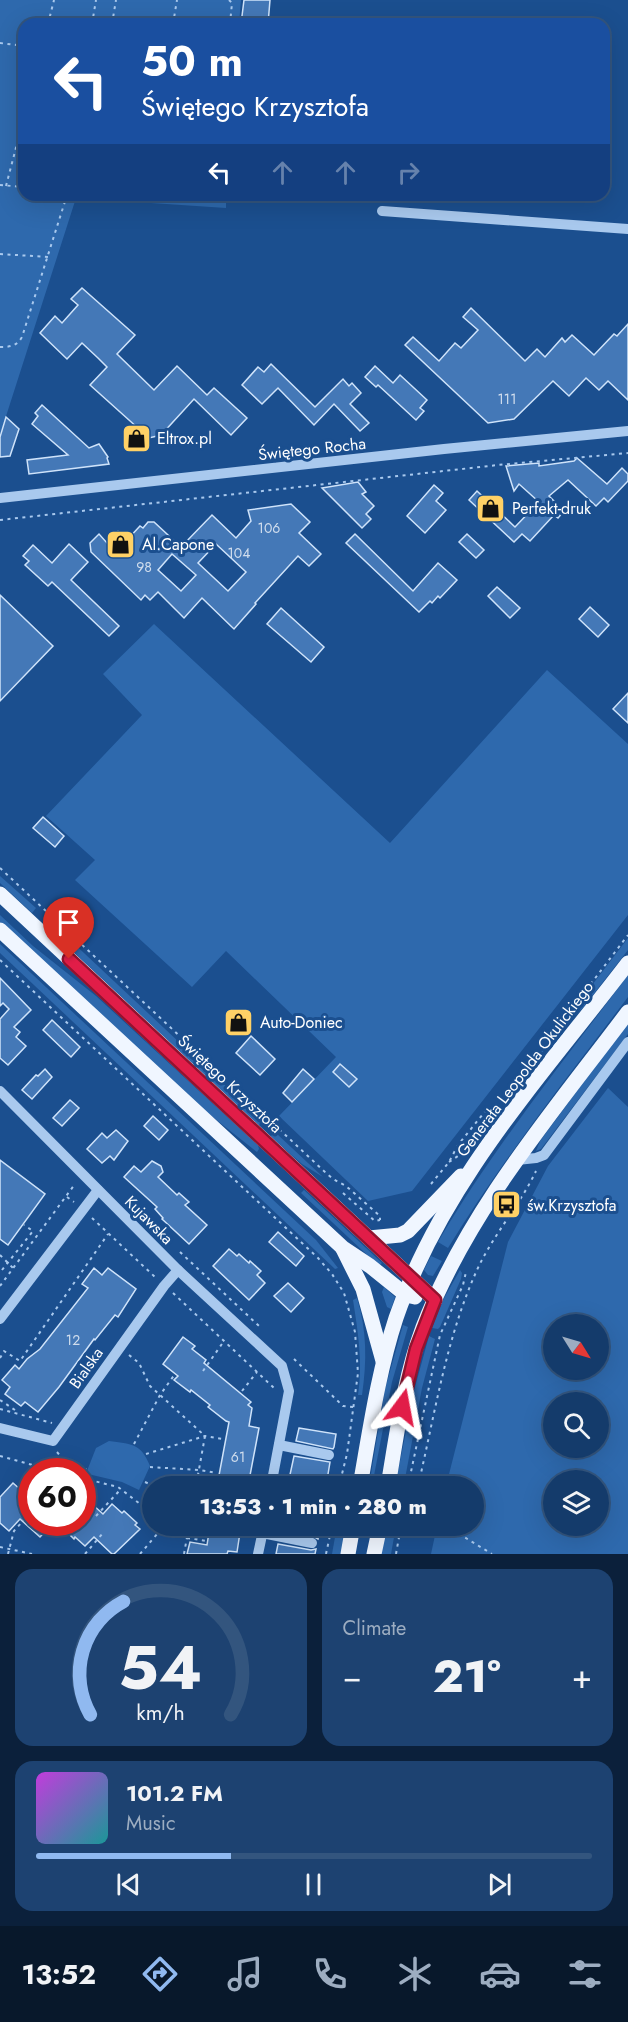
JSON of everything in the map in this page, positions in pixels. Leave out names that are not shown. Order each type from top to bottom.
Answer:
[{"type":"main road","name":"Świętego Krzysztofa","points":[[0,894],[435,1300]]},
{"type":"main road","points":[[0,930],[343,1248],[406,1295],[435,1300]]},
{"type":"main road","name":"Generała Leopolda Okulickiego","points":[[362,1476],[383,1361],[412,1279],[434,1232],[481,1154],[628,963]]},
{"type":"main road","points":[[390,1476],[409,1377],[423,1328],[435,1300],[502,1178],[628,1012]]},
{"type":"main road","points":[[369,1238],[400,1235],[408,1231],[481,1154]]},
{"type":"main road","points":[[343,1248],[363,1289],[383,1361]]},
{"type":"main road","points":[[348,1554],[351,1536]]},
{"type":"main road","points":[[374,1554],[378,1536]]},
{"type":"street","points":[[382,211],[628,229]]},
{"type":"street","name":"Świętego Rocha","points":[[0,498],[628,431]]},
{"type":"street","points":[[517,1160],[544,1155],[628,1042]]},
{"type":"street","name":"Kujawska","points":[[0,1091],[178,1270],[282,1366],[289,1391],[287,1400]]},
{"type":"street","points":[[0,1319],[98,1190]]},
{"type":"street","name":"Bialska","points":[[53,1441],[119,1347],[178,1270]]},
{"type":"street","points":[[273,1476],[287,1400]]},
{"type":"street","points":[[0,1428],[53,1441]]},
{"type":"street","points":[[279,1445],[329,1455]]},
{"type":"street","points":[[258,1554],[262,1536]]},
{"type":"street","points":[[288,1536],[312,1543]]},
{"type":"path","points":[[50,18],[54,0]]},
{"type":"path","points":[[93,18],[96,0]]},
{"type":"path","points":[[113,18],[116,0]]},
{"type":"path","points":[[174,18],[177,0]]},
{"type":"path","points":[[230,0],[231,18]]},
{"type":"path","points":[[0,43],[18,45]]},
{"type":"path","points":[[6,186],[18,140]]},
{"type":"path","points":[[0,185],[18,187]]},
{"type":"path","points":[[0,347],[11,347],[21,339],[65,201]]},
{"type":"path","points":[[0,254],[48,257]]},
{"type":"path","points":[[0,520],[486,466],[628,453]]},
{"type":"path","points":[[0,868],[333,1179],[346,1186],[380,1216],[380,1220],[375,1221],[337,1187],[333,1179]]},
{"type":"path","points":[[0,960],[333,1274],[345,1297],[354,1328],[358,1373],[347,1454],[342,1476]]},
{"type":"path","points":[[435,1179],[487,1108]]},
{"type":"path","points":[[420,1476],[443,1373],[458,1321],[478,1269],[528,1189],[544,1155]]},
{"type":"path","points":[[0,1286],[82,1174]]},
{"type":"path","points":[[67,1197],[83,1209],[287,1400]]},
{"type":"path","points":[[2,1270],[33,1231],[24,1225]]},
{"type":"path","points":[[0,1358],[4,1351],[20,1361],[108,1234]]},
{"type":"path","points":[[0,1255],[13,1268]]},
{"type":"path","points":[[410,1476],[440,1335],[463,1285],[467,1266]]},
{"type":"path","points":[[203,1371],[224,1341]]},
{"type":"path","points":[[119,1347],[140,1363],[150,1386],[205,1436]]},
{"type":"path","points":[[242,1391],[257,1372]]},
{"type":"path","points":[[134,1444],[160,1395],[175,1374]]},
{"type":"path","points":[[0,1400],[20,1414]]},
{"type":"path","points":[[0,1409],[51,1422],[63,1428]]},
{"type":"path","points":[[198,1476],[205,1436]]},
{"type":"path","points":[[146,1454],[205,1436],[223,1439]]},
{"type":"path","points":[[53,1441],[53,1448],[62,1458]]},
{"type":"path","points":[[0,1456],[18,1461]]},
{"type":"path","points":[[150,1467],[217,1473]]},
{"type":"path","points":[[96,1482],[121,1490],[142,1506]]},
{"type":"path","points":[[96,1516],[121,1490]]},
{"type":"path","points":[[8,1554],[14,1531],[18,1526]]},
{"type":"path","points":[[85,1554],[102,1533]]},
{"type":"path","points":[[140,1554],[155,1536]]},
{"type":"path","points":[[184,1536],[207,1541]]},
{"type":"path","points":[[326,1554],[330,1536]]},
{"type":"path","points":[[396,1554],[399,1536]]},
{"type":"path","points":[[462,1536],[492,1554]]},
{"type":"path","points":[[184,1554],[187,1538]]},
{"type":"path","points":[[0,1546],[32,1554]]},
{"type":"shaded area","points":[[0,0],[241,0],[240,18],[18,18],[18,201],[75,201],[0,435]]},
{"type":"shaded area","points":[[121,201],[226,201],[226,208]]},
{"type":"shaded area","points":[[154,624],[390,843],[547,670],[628,744],[628,915],[412,1191],[368,1201],[279,1116],[336,1057],[226,951],[192,987],[75,880],[95,860],[46,816],[142,715],[103,674]]},
{"type":"shaded area","points":[[0,876],[36,908],[32,913],[0,883]]},
{"type":"shaded area","points":[[0,915],[33,946],[96,996],[258,1145],[257,1152],[195,1103],[0,922]]},
{"type":"shaded area","points":[[45,922],[52,923],[261,1119],[259,1126],[44,924]]},
{"type":"shaded area","points":[[628,938],[628,950],[585,1005],[531,1065]]},
{"type":"shaded area","points":[[0,944],[316,1240],[338,1268],[335,1269],[0,953]]},
{"type":"shaded area","points":[[628,975],[628,997],[512,1152],[448,1248],[438,1242],[505,1139]]},
{"type":"shaded area","points":[[628,1022],[628,1034],[541,1149],[536,1151],[540,1141]]},
{"type":"shaded area","points":[[608,1088],[628,1107],[628,1554],[431,1554],[435,1536],[484,1536],[484,1476],[449,1476],[508,1242],[548,1166]]},
{"type":"shaded area","points":[[277,1134],[323,1177],[302,1164],[270,1136]]},
{"type":"shaded area","points":[[304,1190],[382,1263],[379,1266],[301,1193]]},
{"type":"shaded area","points":[[431,1256],[442,1261],[433,1276],[428,1275],[424,1270]]},
{"type":"shaded area","points":[[460,1270],[461,1279],[440,1327],[432,1328],[443,1300]]},
{"type":"shaded area","points":[[384,1287],[395,1297],[391,1309],[387,1307],[382,1292]]},
{"type":"shaded area","points":[[357,1298],[363,1322],[365,1346],[362,1395],[358,1395],[360,1359],[353,1300]]},
{"type":"shaded area","points":[[403,1325],[408,1327],[392,1382],[374,1476],[371,1476],[385,1389]]},
{"type":"shaded area","points":[[429,1336],[435,1339],[422,1388],[406,1476],[397,1476],[415,1387]]},
{"type":"shaded area","points":[[109,1441],[139,1449],[147,1458],[150,1466],[145,1476],[142,1476],[139,1490],[122,1482],[96,1476],[96,1458],[92,1458],[96,1448]]},
{"type":"shaded area","points":[[335,1536],[345,1536],[342,1554],[332,1554]]},
{"type":"shaded area","points":[[384,1536],[394,1536],[391,1554],[381,1554]]},
{"type":"building","points":[[244,0],[270,0],[268,18],[242,18]]},
{"type":"building","points":[[82,288],[135,335],[117,354],[154,390],[177,366],[207,395],[214,388],[247,418],[231,435],[194,399],[161,435],[149,438],[90,385],[107,367],[98,358],[82,343],[67,359],[40,333],[55,316],[62,323],[78,305],[71,299]]},
{"type":"building","points":[[471,308],[525,361],[537,349],[545,357],[562,338],[565,342],[572,335],[594,355],[614,334],[617,336],[628,324],[628,400],[608,381],[599,390],[586,378],[569,396],[553,381],[514,419],[488,423],[405,345],[413,337],[439,361],[455,343],[461,348],[478,330],[463,317]]},
{"type":"building","points":[[271,364],[315,407],[343,379],[349,386],[352,383],[361,393],[350,404],[369,423],[360,431],[334,404],[314,425],[278,388],[262,404],[242,385],[258,367],[264,372]]},
{"type":"building","points":[[375,366],[393,383],[400,375],[427,400],[420,408],[424,411],[416,420],[378,385],[376,387],[365,377]]},
{"type":"building","points":[[42,405],[89,448],[99,444],[108,457],[109,464],[29,474],[27,460],[68,455],[32,424],[38,416],[35,413]]},
{"type":"building","points":[[6,417],[19,429],[10,456],[0,457],[0,437]]},
{"type":"building","points":[[577,458],[607,484],[622,468],[628,474],[628,481],[608,502],[604,498],[596,506],[568,480],[549,496],[564,511],[558,518],[554,515],[530,541],[522,534],[514,542],[469,500],[477,491],[515,527],[539,502],[519,484],[514,491],[506,466],[539,463],[539,466],[574,461]]},
{"type":"building","points":[[358,482],[366,492],[362,494],[374,506],[366,514],[371,519],[362,528],[322,488]]},
{"type":"building","points":[[434,485],[443,493],[436,501],[446,510],[425,533],[407,516]]},
{"type":"building","points":[[291,504],[310,522],[299,533],[321,554],[309,566],[298,556],[234,629],[202,598],[184,618],[158,592],[150,600],[145,595],[141,600],[91,552],[90,543],[99,534],[107,543],[118,531],[127,540],[140,526],[143,528],[148,522],[154,522],[181,547],[212,515],[236,538],[251,521],[248,510]],"holes":[[[216,544],[246,572],[228,591],[198,563]],[[172,554],[196,575],[181,591],[158,570]]]},
{"type":"building","points":[[355,534],[413,591],[438,563],[457,580],[440,598],[438,596],[432,603],[430,601],[419,612],[346,543]]},
{"type":"building","points":[[467,534],[484,550],[476,558],[459,542]]},
{"type":"building","points":[[69,544],[88,562],[71,580],[119,626],[109,636],[52,582],[48,586],[25,565],[29,561],[23,556],[33,545],[52,563]]},
{"type":"building","points":[[497,587],[520,608],[510,618],[488,596]]},
{"type":"building","points":[[0,595],[53,646],[0,701]]},
{"type":"building","points":[[590,607],[609,625],[598,637],[579,619]]},
{"type":"building","points":[[281,608],[324,647],[311,662],[267,624]]},
{"type":"building","points":[[628,693],[628,723],[613,709]]},
{"type":"building","points":[[43,817],[64,836],[55,847],[33,828]]},
{"type":"building","points":[[0,978],[31,1010],[14,1027],[20,1032],[16,1037],[26,1046],[8,1065],[0,1058],[0,1019],[9,1009],[3,1003],[0,1006]]},
{"type":"building","points":[[52,1020],[80,1047],[71,1057],[43,1030]]},
{"type":"building","points":[[251,1036],[275,1059],[260,1075],[236,1053]]},
{"type":"building","points":[[340,1064],[357,1079],[349,1087],[333,1072]]},
{"type":"building","points":[[45,1069],[52,1077],[32,1099],[22,1090]]},
{"type":"building","points":[[303,1069],[314,1079],[292,1102],[283,1093]]},
{"type":"building","points":[[70,1100],[79,1108],[62,1126],[53,1118]]},
{"type":"building","points":[[153,1116],[168,1130],[159,1140],[144,1126]]},
{"type":"building","points":[[116,1130],[128,1141],[114,1160],[110,1156],[102,1163],[87,1149],[102,1133],[107,1138]]},
{"type":"building","points":[[0,1160],[45,1194],[8,1245],[0,1239]]},
{"type":"building","points":[[152,1161],[161,1166],[163,1172],[158,1177],[177,1195],[179,1193],[189,1202],[185,1205],[207,1225],[189,1244],[162,1219],[155,1209],[157,1207],[124,1177],[134,1166],[141,1172]]},
{"type":"building","points":[[278,1232],[304,1256],[296,1266],[269,1242]]},
{"type":"building","points":[[229,1249],[249,1263],[250,1261],[261,1271],[257,1275],[265,1283],[249,1300],[213,1266]]},
{"type":"building","points":[[94,1268],[102,1275],[108,1268],[136,1289],[118,1317],[115,1315],[94,1339],[38,1412],[25,1402],[21,1406],[5,1394],[10,1387],[2,1380],[15,1365],[19,1369],[40,1349],[88,1288],[82,1284]]},
{"type":"building","points":[[288,1283],[304,1298],[291,1312],[274,1296]]},
{"type":"building","points":[[183,1337],[195,1346],[192,1349],[206,1360],[204,1363],[251,1402],[248,1405],[252,1408],[249,1426],[259,1428],[250,1476],[219,1476],[229,1422],[208,1407],[210,1405],[191,1390],[190,1392],[174,1380],[178,1376],[163,1364]]},
{"type":"building","points":[[299,1428],[336,1434],[333,1449],[296,1441]]},
{"type":"building","points":[[294,1456],[330,1462],[328,1476],[290,1476]]},
{"type":"building","points":[[13,1483],[18,1487],[18,1521],[9,1531],[0,1523],[0,1497]]},
{"type":"building","points":[[112,1504],[122,1513],[124,1511],[140,1529],[114,1554],[94,1537],[85,1546],[75,1537],[74,1539],[71,1536],[96,1536],[96,1508],[103,1514]]},
{"type":"building","points":[[208,1536],[239,1536],[237,1552],[187,1554],[190,1542],[207,1545]]},
{"type":"building","points":[[278,1544],[316,1549],[315,1554],[276,1554]]},
{"type":"place","name":"Eltrox.pl","points":[[136,438]]},
{"type":"place","name":"Perfekt-druk","points":[[491,508]]},
{"type":"place","name":"Al.Capone","points":[[121,544]]},
{"type":"place","name":"Auto-Doniec","points":[[239,1022]]},
{"type":"place","name":"św.Krzysztofa","points":[[506,1205]]},
{"type":"route","points":[[69,959],[435,1300],[416,1349],[402,1407]]}]
